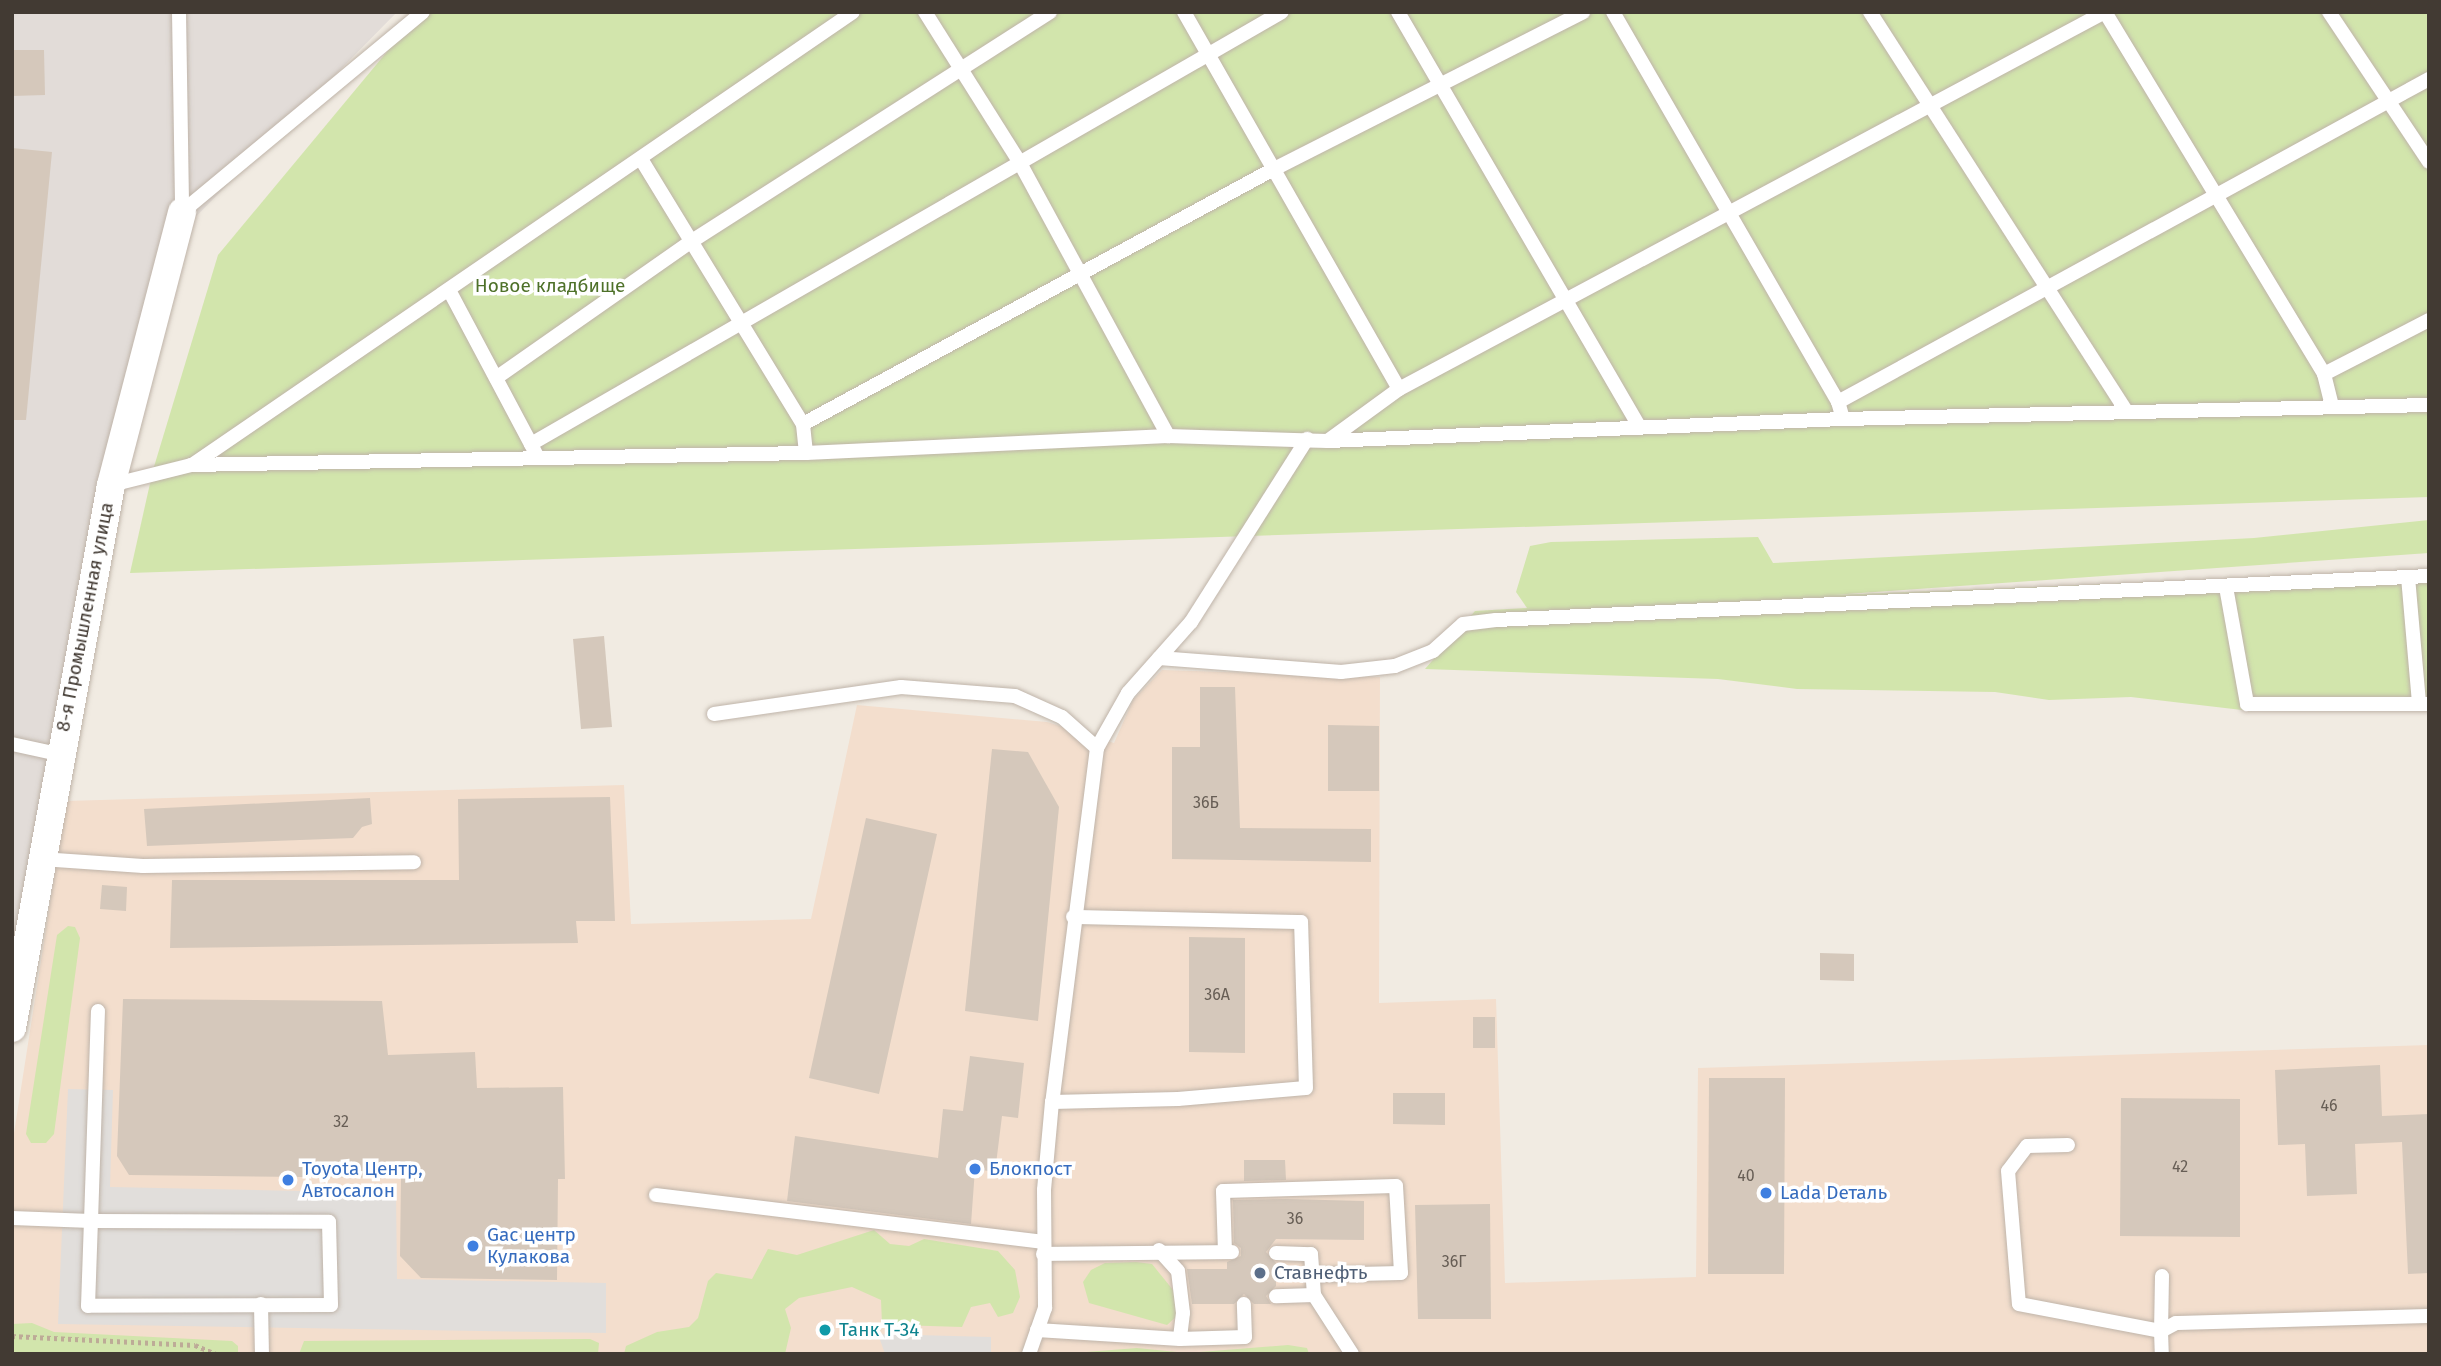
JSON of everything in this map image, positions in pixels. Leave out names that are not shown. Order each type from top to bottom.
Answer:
[{"type":"street","name":"8-я Промышленная улица","points":[[12,1027],[58,754],[111,485],[182,212]]},
{"type":"lane","points":[[179,12],[182,212]]},
{"type":"lane","points":[[182,212],[423,12]]},
{"type":"lane","points":[[191,465],[853,12]]},
{"type":"lane","points":[[925,12],[1020,163],[1168,436]]},
{"type":"lane","points":[[495,378],[692,241],[1050,12]]},
{"type":"lane","points":[[1184,12],[1399,389]]},
{"type":"lane","points":[[534,450],[741,321],[1282,12]]},
{"type":"lane","points":[[1398,12],[1640,428]]},
{"type":"lane","points":[[803,424],[1081,276],[1272,170],[1583,12]]},
{"type":"lane","points":[[1612,12],[1732,215],[1838,402],[1843,419]]},
{"type":"lane","points":[[1870,12],[2126,411]]},
{"type":"lane","points":[[1328,441],[1399,389],[1566,299],[1732,215],[2105,12],[2324,374],[2332,406]]},
{"type":"lane","points":[[2329,12],[2429,162]]},
{"type":"lane","points":[[1838,402],[2044,287],[2429,79]]},
{"type":"lane","points":[[640,159],[803,424],[806,453]]},
{"type":"lane","points":[[449,289],[534,450]]},
{"type":"lane","points":[[2324,374],[2429,320]]},
{"type":"lane","points":[[111,485],[191,465],[534,450],[806,453],[1168,436],[1328,441],[1843,419],[2429,405]]},
{"type":"lane","points":[[1029,1354],[1045,1308],[1043,1248],[1052,1102],[1073,917],[1097,748],[1128,693],[1191,622],[1307,439]]},
{"type":"lane","points":[[1159,658],[1340,671],[1395,666],[1433,651],[1463,624],[1496,620],[2429,576]]},
{"type":"lane","points":[[2226,587],[2247,704],[2424,704],[2408,577]]},
{"type":"lane","points":[[713,714],[901,687],[1015,696],[1062,717],[1097,748]]},
{"type":"lane","points":[[12,744],[58,754]]},
{"type":"lane","points":[[41,859],[143,866],[414,862]]},
{"type":"lane","points":[[1052,1102],[1178,1100],[1306,1088],[1301,922],[1073,917]]},
{"type":"lane","points":[[12,1219],[91,1221],[329,1222],[331,1305],[88,1306],[91,1221],[98,1011]]},
{"type":"lane","points":[[2068,1145],[2027,1146],[2008,1171],[2019,1304],[2161,1331],[2176,1323],[2429,1316]]},
{"type":"lane","points":[[656,1195],[1043,1248],[1228,1252],[1223,1192],[1396,1186],[1401,1273],[1312,1275]]},
{"type":"lane","points":[[1159,1250],[1178,1271],[1183,1313],[1180,1339]]},
{"type":"lane","points":[[1276,1253],[1311,1254],[1314,1295],[1352,1354]]},
{"type":"lane","points":[[2162,1276],[2162,1354]]},
{"type":"lane","points":[[1276,1296],[1314,1295]]},
{"type":"lane","points":[[261,1304],[262,1354]]},
{"type":"lane","points":[[1037,1330],[1180,1339],[1245,1337],[1244,1304]]},
{"type":"path","points":[[12,1336],[195,1345],[216,1354]]},
{"type":"shaded area","points":[[12,12],[397,12],[167,246],[12,996]]},
{"type":"shaded area","points":[[1162,670],[1380,677],[1379,1003],[1496,999],[1505,1283],[1696,1277],[1698,1068],[2429,1045],[2429,1354],[12,1354],[12,1146],[66,801],[624,785],[631,924],[811,919],[857,705],[1047,722],[1114,743],[1133,700]]},
{"type":"shaded area","points":[[68,1089],[113,1090],[110,1187],[396,1193],[397,1279],[606,1283],[606,1333],[58,1324]]},
{"type":"shaded area","points":[[878,1334],[991,1337],[991,1354],[885,1354]]},
{"type":"green space","name":"Новое кладбище","points":[[420,12],[2429,12],[2429,497],[130,573],[153,470],[218,255]]},
{"type":"green space","points":[[2429,520],[2429,553],[1833,595],[2429,571],[2429,711],[2242,710],[2131,697],[2049,700],[1995,692],[1797,689],[1718,679],[1425,669],[1475,611],[1527,608],[1516,592],[1530,546],[1551,542],[1758,537],[1773,563],[2254,538]]},
{"type":"green space","points":[[68,926],[75,927],[80,938],[54,1134],[46,1143],[31,1143],[26,1134],[57,935]]},
{"type":"green space","points":[[874,1230],[890,1244],[909,1246],[924,1239],[998,1251],[1015,1270],[1020,1297],[1013,1313],[998,1317],[990,1303],[971,1307],[962,1327],[898,1325],[889,1329],[882,1324],[881,1300],[852,1287],[799,1298],[785,1309],[791,1328],[785,1354],[624,1354],[626,1346],[657,1332],[689,1327],[698,1318],[708,1281],[716,1273],[752,1279],[768,1249],[797,1255]]},
{"type":"green space","points":[[1105,1263],[1152,1264],[1173,1290],[1177,1316],[1167,1325],[1089,1303],[1083,1282],[1091,1270]]},
{"type":"green space","points":[[32,1323],[54,1332],[232,1341],[238,1346],[238,1354],[12,1354],[12,1324]]},
{"type":"green space","points":[[590,1339],[599,1343],[598,1354],[299,1354],[304,1341]]},
{"type":"green space","points":[[1288,1345],[1307,1348],[1309,1354],[1061,1354],[1137,1348],[1187,1353]]},
{"type":"building","points":[[12,50],[44,50],[45,95],[12,96]]},
{"type":"building","points":[[12,148],[52,152],[26,420],[12,420]]},
{"type":"building","points":[[604,636],[612,727],[581,729],[573,639]]},
{"type":"building","points":[[1200,687],[1235,687],[1240,828],[1371,829],[1371,862],[1172,859],[1172,747],[1200,747]]},
{"type":"building","points":[[1328,725],[1379,726],[1379,791],[1328,791]]},
{"type":"building","points":[[992,749],[1028,752],[1059,807],[1038,1021],[965,1011]]},
{"type":"building","points":[[610,797],[615,921],[576,921],[578,943],[170,948],[172,880],[459,880],[458,799]]},
{"type":"building","points":[[370,798],[372,824],[362,827],[353,838],[147,846],[144,809]]},
{"type":"building","points":[[866,818],[937,834],[879,1094],[809,1078]]},
{"type":"building","points":[[102,885],[127,887],[126,911],[100,909]]},
{"type":"building","points":[[1189,937],[1245,938],[1245,1053],[1189,1052]]},
{"type":"building","points":[[1820,953],[1854,954],[1854,981],[1820,980]]},
{"type":"building","points":[[123,999],[382,1001],[388,1055],[475,1052],[477,1088],[563,1087],[565,1179],[558,1179],[557,1280],[421,1278],[400,1256],[401,1178],[129,1175],[117,1156]]},
{"type":"building","points":[[1473,1017],[1495,1017],[1495,1048],[1473,1048]]},
{"type":"building","points":[[970,1056],[1024,1063],[1018,1118],[1002,1116],[995,1172],[975,1169],[971,1224],[787,1201],[795,1136],[938,1158],[943,1109],[963,1111]]},
{"type":"building","points":[[2380,1065],[2382,1116],[2429,1114],[2429,1273],[2408,1274],[2402,1142],[2355,1144],[2357,1194],[2307,1196],[2305,1144],[2278,1145],[2275,1070]]},
{"type":"building","points":[[1709,1078],[1785,1078],[1784,1274],[1708,1274]]},
{"type":"building","points":[[1393,1093],[1445,1093],[1445,1125],[1393,1124]]},
{"type":"building","points":[[2121,1098],[2240,1099],[2240,1237],[2120,1236]]},
{"type":"building","points":[[1244,1160],[1285,1160],[1286,1180],[1244,1181]]},
{"type":"building","points":[[1233,1200],[1364,1201],[1364,1240],[1276,1239],[1266,1252],[1276,1263],[1276,1286],[1266,1296],[1271,1304],[1254,1304],[1244,1294],[1234,1304],[1192,1304],[1187,1269],[1227,1269],[1227,1262],[1241,1256],[1241,1248],[1234,1243]]},
{"type":"building","points":[[1490,1204],[1491,1319],[1418,1319],[1415,1205]]},
{"type":"place","name":"Блокпост","points":[[975,1169]]},
{"type":"place","name":"Toyota Центр, Автосалон","points":[[288,1180]]},
{"type":"place","name":"Lada Dеталь","points":[[1766,1193]]},
{"type":"place","name":"Gac центр Кулакова","points":[[473,1246]]},
{"type":"place","name":"Ставнефть","points":[[1260,1273]]},
{"type":"place","name":"Танк Т-34","points":[[825,1330]]}]
